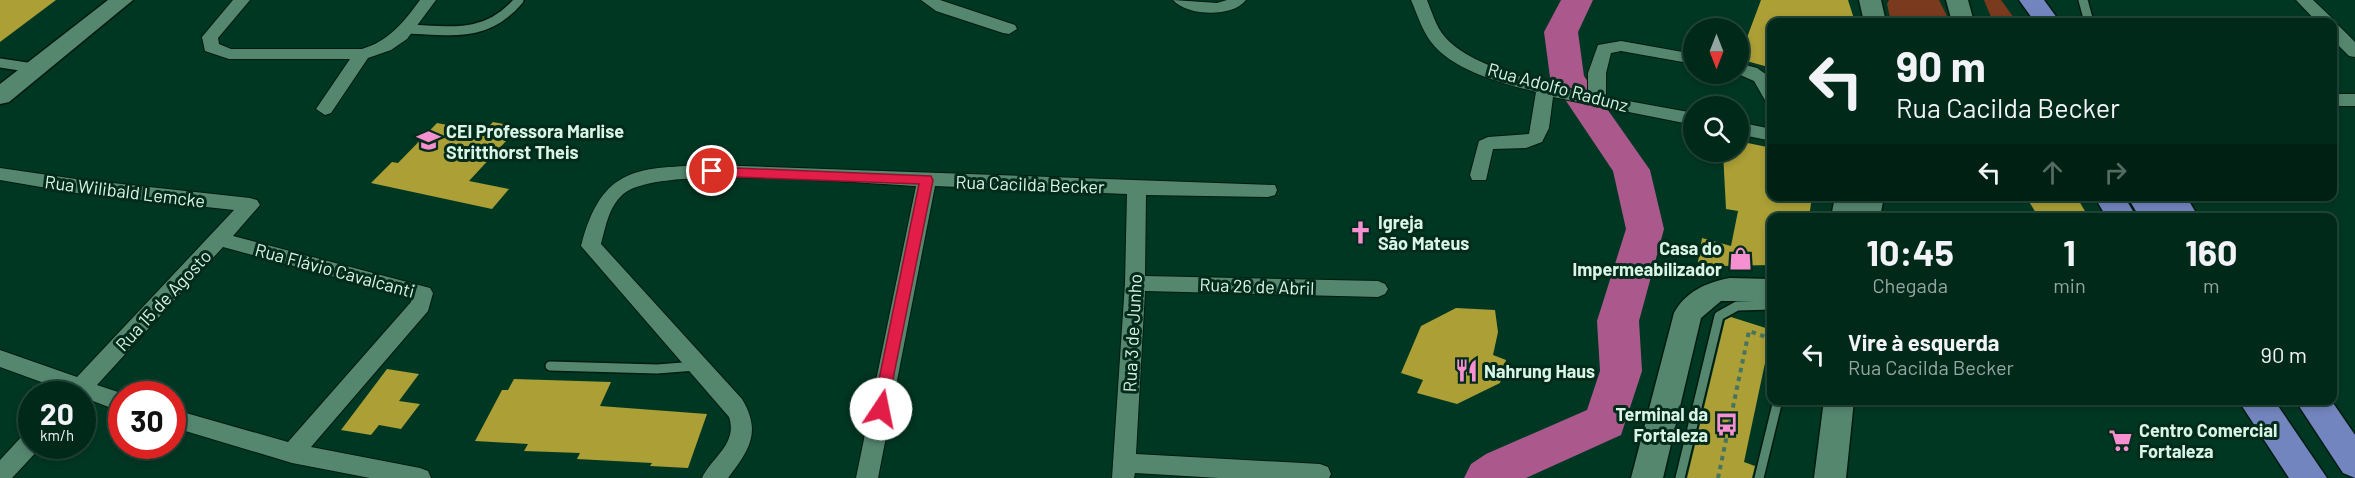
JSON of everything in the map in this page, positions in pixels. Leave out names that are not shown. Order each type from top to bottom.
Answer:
[{"type":"main road","points":[[0,96],[122,0]]},
{"type":"main road","points":[[1870,0],[1874,18]]},
{"type":"main road","points":[[1957,0],[1962,18]]},
{"type":"main road","points":[[2008,0],[2020,18]]},
{"type":"main road","points":[[2031,0],[2045,18]]},
{"type":"main road","points":[[2055,0],[2060,18]]},
{"type":"main road","points":[[1647,478],[1688,313],[1713,292],[1730,289],[1767,294]]},
{"type":"main road","points":[[1830,478],[1838,405]]},
{"type":"main road","points":[[2258,405],[2309,478]]},
{"type":"main road","points":[[2280,405],[2330,478]]},
{"type":"main road","points":[[2315,405],[2355,463]]},
{"type":"street","points":[[242,0],[210,37],[211,47],[229,54],[362,54],[395,41],[408,28],[428,0]]},
{"type":"street","points":[[929,0],[942,8],[1009,29]]},
{"type":"street","points":[[1181,0],[1221,9],[1238,0]]},
{"type":"street","name":"Rua Adolfo Radunz","points":[[1419,0],[1440,43],[1466,61],[1503,77],[1593,99],[1683,117]]},
{"type":"street","points":[[2304,0],[2322,18]]},
{"type":"street","points":[[2337,34],[2355,52]]},
{"type":"street","points":[[1593,99],[1604,49],[1609,46],[1683,57]]},
{"type":"street","points":[[325,109],[362,54]]},
{"type":"street","points":[[1749,72],[1761,76],[1767,83]]},
{"type":"street","points":[[1479,175],[1485,145],[1488,143],[1526,142],[1536,138],[1553,89]]},
{"type":"street","points":[[2337,100],[2355,100]]},
{"type":"street","points":[[1749,130],[1767,134]]},
{"type":"street","name":"Rua Cacilda Becker","points":[[713,478],[723,468],[735,448],[742,422],[734,405],[591,246],[595,221],[607,199],[625,183],[645,175],[712,171],[1137,188],[1268,190]]},
{"type":"street","name":"Rua Wilibald Lemcke","points":[[0,174],[76,186],[250,205]]},
{"type":"street","points":[[867,478],[927,180]]},
{"type":"street","name":"Rua 3 de Junho","points":[[1124,471],[1135,282],[1137,188]]},
{"type":"street","name":"Rua 15 de Agosto","points":[[87,381],[250,205]]},
{"type":"street","name":"Rua Flávio Cavalcanti","points":[[219,239],[423,293],[421,305],[292,453]]},
{"type":"street","name":"Rua 26 de Abril","points":[[1135,282],[1378,289]]},
{"type":"street","points":[[0,358],[46,373],[60,381]]},
{"type":"street","points":[[186,422],[292,453],[420,478]]},
{"type":"street","points":[[0,475],[18,456]]},
{"type":"street","points":[[1124,471],[1320,474]]},
{"type":"lane","points":[[408,28],[478,29],[492,25],[508,15],[519,0]]},
{"type":"lane","points":[[2083,0],[2082,4],[2087,18]]},
{"type":"lane","points":[[0,63],[36,68]]},
{"type":"lane","points":[[1680,478],[1719,316],[1727,309],[1767,295]]},
{"type":"lane","points":[[550,366],[657,369],[699,366]]},
{"type":"lane","points":[[1759,478],[1777,405]]},
{"type":"path","points":[[1718,478],[1749,332],[1767,337]]},
{"type":"shaded area","points":[[1889,0],[1939,0],[1948,18],[1890,18],[1887,4]]},
{"type":"shaded area","points":[[1984,0],[2001,0],[2014,18],[1991,18]]},
{"type":"building","points":[[0,0],[56,0],[0,42]]},
{"type":"building","points":[[1761,0],[1848,0],[1854,18],[1767,18],[1767,67],[1749,62],[1749,32]]},
{"type":"building","points":[[493,122],[519,127],[469,181],[509,189],[492,209],[371,183],[392,162],[398,163],[437,123],[483,132]]},
{"type":"building","points":[[1749,143],[1767,147],[1767,201],[1811,201],[1810,213],[1767,213],[1767,265],[1721,266],[1698,262],[1702,238],[1731,246],[1738,211],[1726,209],[1724,162],[1749,162]]},
{"type":"building","points":[[2029,201],[2079,201],[2086,213],[2036,213]]},
{"type":"building","points":[[1456,308],[1495,310],[1498,332],[1493,355],[1506,360],[1500,383],[1457,404],[1417,393],[1423,380],[1401,373],[1421,326]]},
{"type":"building","points":[[1731,317],[1767,328],[1767,354],[1744,462],[1755,466],[1752,478],[1687,478],[1725,320]]},
{"type":"building","points":[[387,369],[419,374],[399,401],[420,404],[401,429],[379,425],[371,435],[341,430]]},
{"type":"building","points":[[514,379],[611,382],[600,406],[707,414],[688,468],[650,466],[652,463],[577,459],[580,453],[524,451],[528,444],[475,441],[502,390],[508,390]]},
{"type":"waterway","points":[[1487,478],[1502,468],[1605,422],[1621,371],[1618,321],[1645,229],[1631,170],[1567,77],[1561,32],[1577,0]]},
{"type":"place","name":"CEI Professora Marlise Stritthorst Theis","points":[[428,141]]},
{"type":"place","name":"Igreja São Mateus","points":[[1360,232]]},
{"type":"place","name":"Casa do Impermeabilizador","points":[[1740,258]]},
{"type":"place","name":"Nahrung Haus","points":[[1466,371]]},
{"type":"place","name":"Terminal da Fortaleza","points":[[1726,424]]},
{"type":"place","name":"Centro Comercial Fortaleza","points":[[2121,440]]},
{"type":"route","points":[[712,171],[927,180],[881,409]]}]
